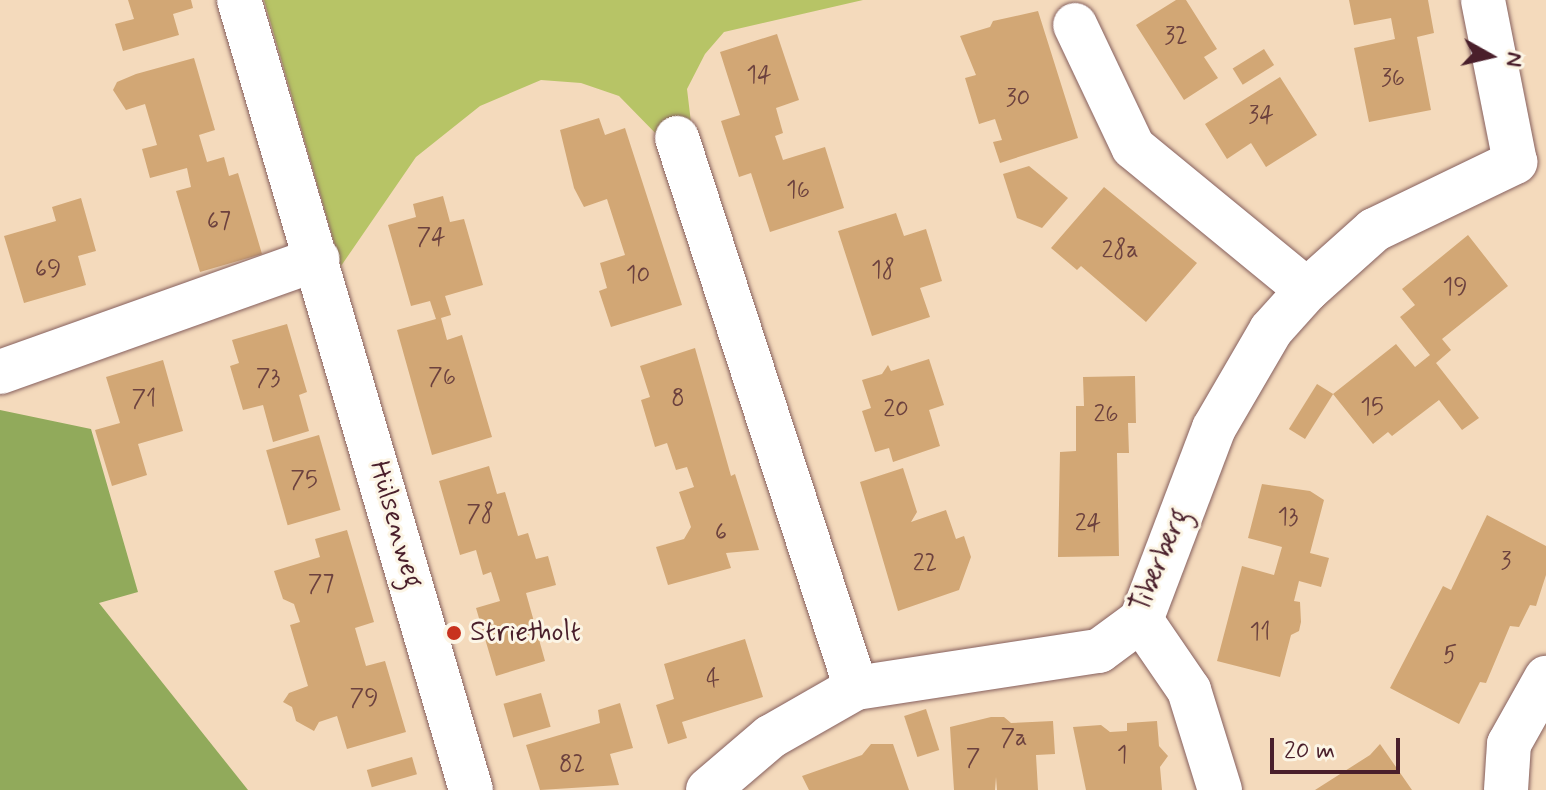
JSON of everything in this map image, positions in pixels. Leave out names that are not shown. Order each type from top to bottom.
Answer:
[{"type":"street","name":"Hülsenweg","points":[[239,0],[318,259],[471,790]]},
{"type":"street","name":"Tiberberg","points":[[708,790],[770,737],[856,688],[1099,651],[1141,620],[1214,428],[1271,330],[1307,290],[1374,230],[1530,161],[1483,0]]},
{"type":"street","points":[[1075,25],[1133,147],[1307,290]]},
{"type":"street","points":[[677,138],[856,688]]},
{"type":"street","points":[[0,372],[318,259]]},
{"type":"street","points":[[1141,620],[1189,690],[1220,790]]},
{"type":"street","points":[[1506,790],[1509,744],[1546,678]]},
{"type":"green space","points":[[264,0],[863,0],[724,32],[705,54],[687,89],[692,131],[666,144],[619,96],[581,83],[541,80],[480,106],[416,157],[341,266]]},
{"type":"green space","points":[[0,410],[91,429],[138,592],[99,603],[248,790],[0,790]]},
{"type":"building","points":[[128,0],[191,0],[193,8],[173,14],[179,35],[123,51],[115,24],[134,19]]},
{"type":"building","points":[[1176,0],[1186,0],[1217,49],[1204,57],[1218,78],[1184,100],[1136,25]]},
{"type":"building","points":[[1349,0],[1428,0],[1434,33],[1417,37],[1431,110],[1369,122],[1354,48],[1395,39],[1391,18],[1354,25]]},
{"type":"building","points":[[1038,11],[1078,138],[1000,163],[993,142],[1002,140],[995,119],[979,124],[965,78],[976,75],[960,36],[990,27],[993,21]]},
{"type":"building","points":[[777,34],[799,100],[776,108],[783,133],[775,136],[783,160],[825,147],[844,208],[770,232],[751,173],[739,177],[721,121],[740,115],[720,52]]},
{"type":"building","points":[[1264,49],[1274,65],[1243,85],[1233,69]]},
{"type":"building","points":[[194,58],[215,130],[199,135],[207,162],[224,157],[229,176],[238,173],[262,254],[200,272],[176,191],[191,187],[187,168],[150,178],[142,149],[157,145],[145,104],[126,110],[113,90],[117,82],[136,74]]},
{"type":"building","points":[[1280,77],[1317,135],[1266,167],[1251,143],[1227,159],[1205,124]]},
{"type":"building","points":[[599,118],[605,135],[625,128],[682,305],[611,327],[599,291],[607,288],[600,263],[625,255],[607,199],[584,207],[574,188],[560,130]]},
{"type":"building","points":[[1029,166],[1068,198],[1042,228],[1017,218],[1003,174]]},
{"type":"building","points":[[1104,187],[1197,263],[1146,322],[1081,266],[1077,270],[1051,248]]},
{"type":"building","points":[[443,196],[450,222],[464,219],[483,285],[445,296],[451,315],[441,318],[447,340],[462,335],[492,437],[432,455],[397,330],[436,319],[430,301],[411,306],[388,225],[416,217],[413,204]]},
{"type":"building","points":[[81,198],[96,251],[78,256],[86,285],[24,303],[4,236],[56,221],[52,207]]},
{"type":"building","points":[[896,213],[904,236],[926,229],[942,281],[920,288],[930,317],[872,336],[838,231]]},
{"type":"building","points":[[1468,235],[1508,286],[1442,339],[1451,350],[1436,363],[1479,418],[1462,430],[1439,400],[1392,436],[1388,432],[1373,444],[1333,394],[1396,344],[1415,367],[1430,355],[1400,317],[1415,305],[1402,289]]},
{"type":"building","points":[[287,324],[307,392],[299,395],[309,431],[273,442],[263,405],[243,410],[230,366],[239,363],[232,340]]},
{"type":"building","points":[[695,348],[731,476],[735,474],[759,550],[726,553],[731,568],[668,585],[656,547],[684,539],[691,527],[679,492],[694,487],[687,467],[676,470],[667,443],[655,447],[641,400],[650,397],[640,366]]},
{"type":"building","points":[[929,359],[944,405],[929,410],[940,446],[893,462],[889,448],[875,452],[862,411],[871,408],[862,380],[882,374],[888,365],[891,371]]},
{"type":"building","points":[[163,360],[183,431],[138,444],[147,475],[112,486],[95,430],[120,423],[106,377]]},
{"type":"building","points":[[1135,376],[1136,423],[1128,423],[1129,453],[1117,453],[1119,556],[1058,557],[1060,452],[1076,451],[1076,406],[1084,406],[1083,377]]},
{"type":"building","points":[[1317,384],[1333,394],[1305,439],[1289,429]]},
{"type":"building","points":[[319,435],[340,510],[288,525],[266,450]]},
{"type":"building","points":[[489,466],[497,494],[505,492],[518,536],[528,533],[536,559],[548,556],[556,585],[526,593],[545,661],[496,676],[476,608],[500,601],[491,572],[483,575],[476,550],[460,555],[439,481]]},
{"type":"building","points":[[903,468],[917,512],[911,522],[946,510],[956,539],[964,536],[971,557],[959,590],[898,611],[860,482]]},
{"type":"building","points":[[1262,484],[1310,491],[1324,500],[1310,553],[1329,558],[1321,587],[1299,581],[1294,601],[1300,602],[1301,622],[1299,631],[1291,635],[1280,677],[1217,661],[1242,566],[1274,575],[1282,547],[1248,538]]},
{"type":"building","points":[[1487,515],[1546,546],[1546,575],[1536,606],[1530,605],[1519,627],[1510,626],[1486,683],[1480,682],[1459,724],[1390,688],[1443,586],[1451,590]]},
{"type":"building","points":[[347,530],[374,622],[355,628],[366,666],[385,661],[406,732],[347,749],[337,716],[319,722],[314,731],[296,721],[292,707],[283,702],[289,693],[308,686],[290,625],[300,622],[294,604],[283,599],[274,571],[320,557],[315,539]]},
{"type":"building","points":[[745,639],[763,697],[682,722],[687,738],[668,744],[656,705],[674,699],[664,664]]},
{"type":"building","points":[[541,693],[551,727],[513,737],[504,704]]},
{"type":"building","points":[[620,703],[633,748],[610,754],[619,785],[540,790],[526,745],[600,723],[598,710]]},
{"type":"building","points":[[926,709],[939,750],[917,757],[904,716]]},
{"type":"building","points":[[1004,717],[1011,723],[1053,721],[1055,754],[1036,755],[1038,790],[997,790],[996,777],[995,790],[954,790],[950,727]]},
{"type":"building","points":[[1157,721],[1159,746],[1168,756],[1160,767],[1162,790],[1086,790],[1073,727],[1101,725],[1110,732],[1127,731],[1127,723]]},
{"type":"building","points":[[871,744],[893,744],[909,790],[809,790],[802,776],[862,755]]},
{"type":"building","points":[[1380,744],[1412,790],[1315,790],[1370,755]]},
{"type":"building","points":[[412,757],[417,774],[372,787],[367,770]]},
{"type":"place","name":"Strietholt","points":[[454,633]]}]
